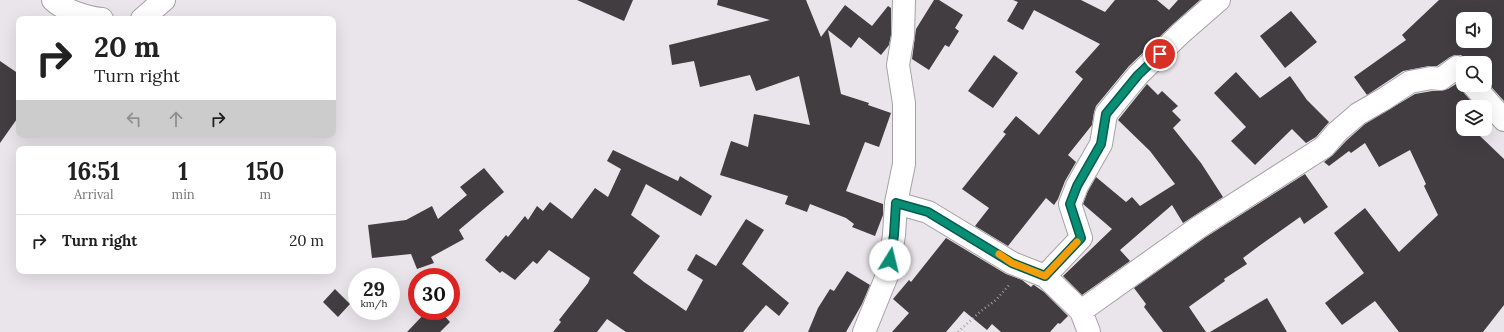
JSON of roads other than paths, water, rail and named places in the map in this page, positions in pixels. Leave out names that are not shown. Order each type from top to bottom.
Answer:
[{"type":"street","points":[[53,0],[59,6],[89,16]]},
{"type":"street","points":[[145,16],[164,0]]},
{"type":"street","points":[[864,332],[888,273],[894,235],[896,203],[904,164],[904,103],[898,65],[903,36],[904,0]]},
{"type":"street","points":[[1036,273],[1081,238],[1070,204],[1077,186],[1101,144],[1106,114],[1138,75],[1181,33],[1219,0]]},
{"type":"street","points":[[1081,311],[1193,231],[1324,147],[1337,132],[1358,114],[1410,82],[1431,78],[1441,79],[1456,68]]},
{"type":"street","points":[[1479,92],[1504,120]]},
{"type":"street","points":[[896,203],[928,212],[1012,263],[1036,273],[1081,311],[1089,332]]}]
